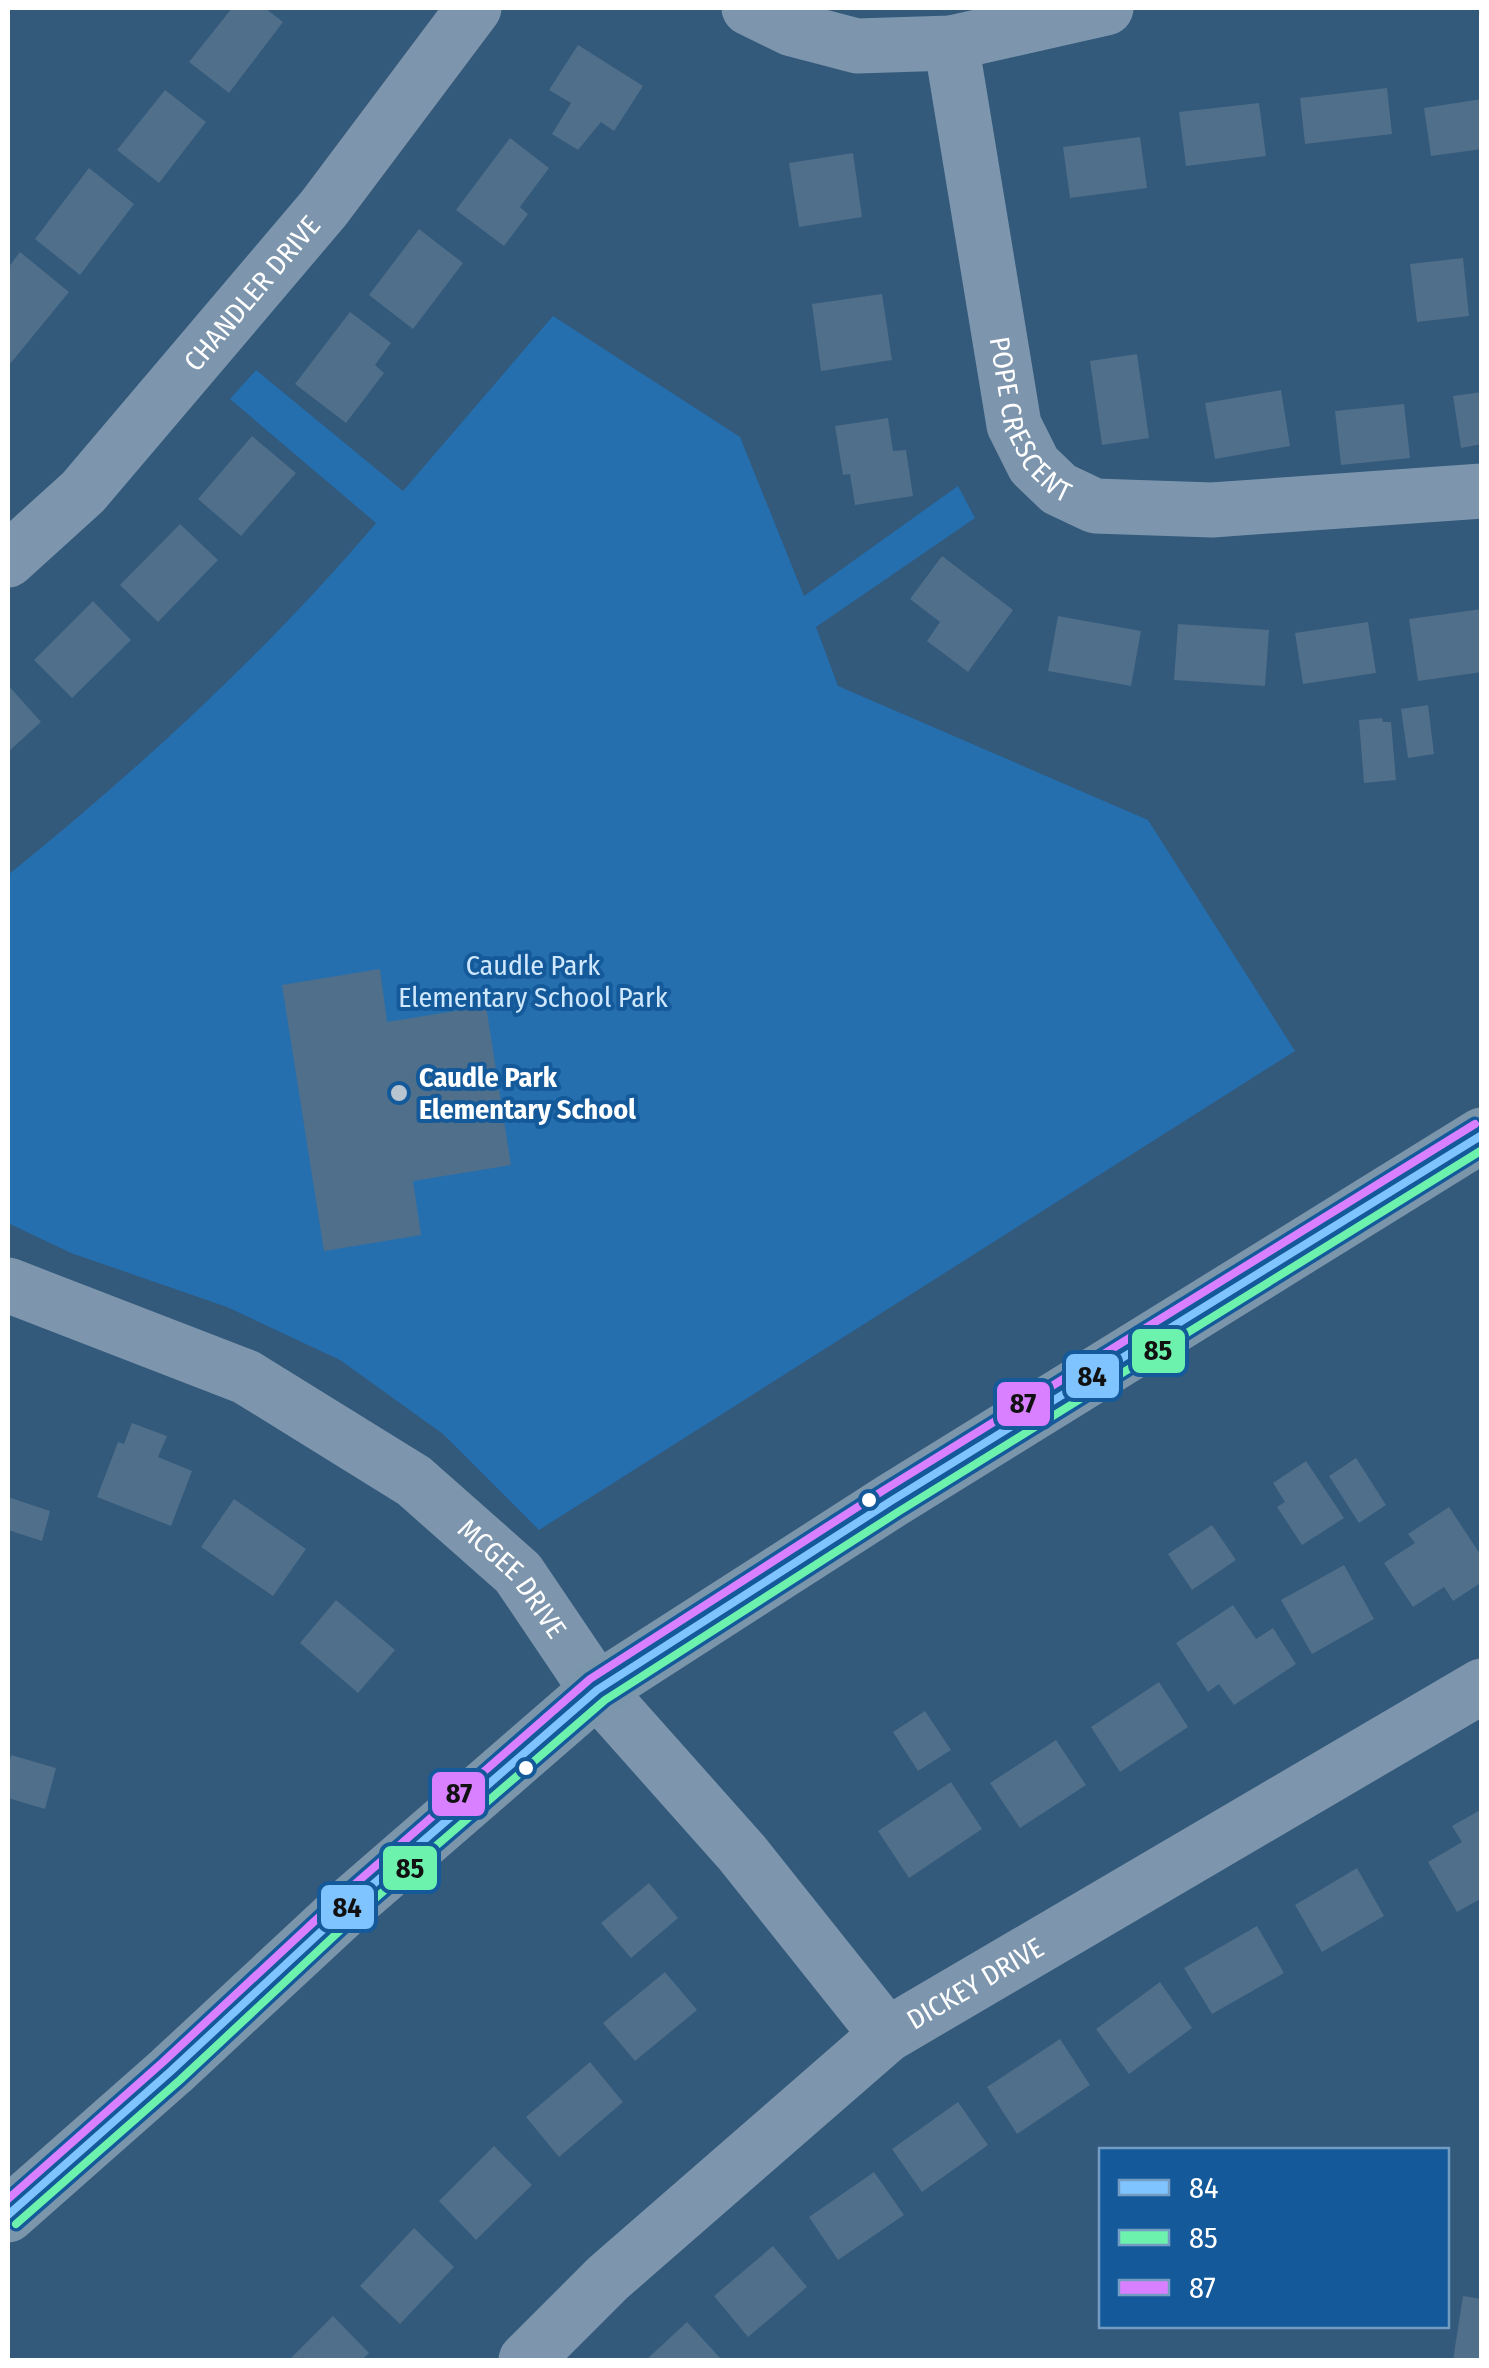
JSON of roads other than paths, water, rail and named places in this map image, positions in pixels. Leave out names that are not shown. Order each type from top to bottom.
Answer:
[{"type":"main road","points":[[8,2215],[355,1900],[597,1690],[891,1501],[1482,1135]]},
{"type":"street","name":"CHANDLER DRIVE","points":[[8,560],[83,492],[261,283],[324,208],[474,8]]},
{"type":"street","points":[[748,8],[792,29],[857,46],[951,43],[1106,8]]},
{"type":"street","name":"POPE CRESCENT","points":[[951,43],[1014,424],[1034,464],[1059,488],[1094,506],[1212,510],[1482,491]]},
{"type":"street","name":"MCGEE DRIVE","points":[[8,1285],[246,1377],[414,1482],[518,1573],[597,1690],[742,1852],[887,2035]]},
{"type":"street","name":"DICKEY DRIVE","points":[[526,2360],[608,2278],[887,2035],[1482,1686]]},
{"type":"place","name":"Caudle Park Elementary School","points":[[399,1093]]},
{"type":"park label","name":"Caudle Park Elementary School Park","points":[[533,981]]}]
